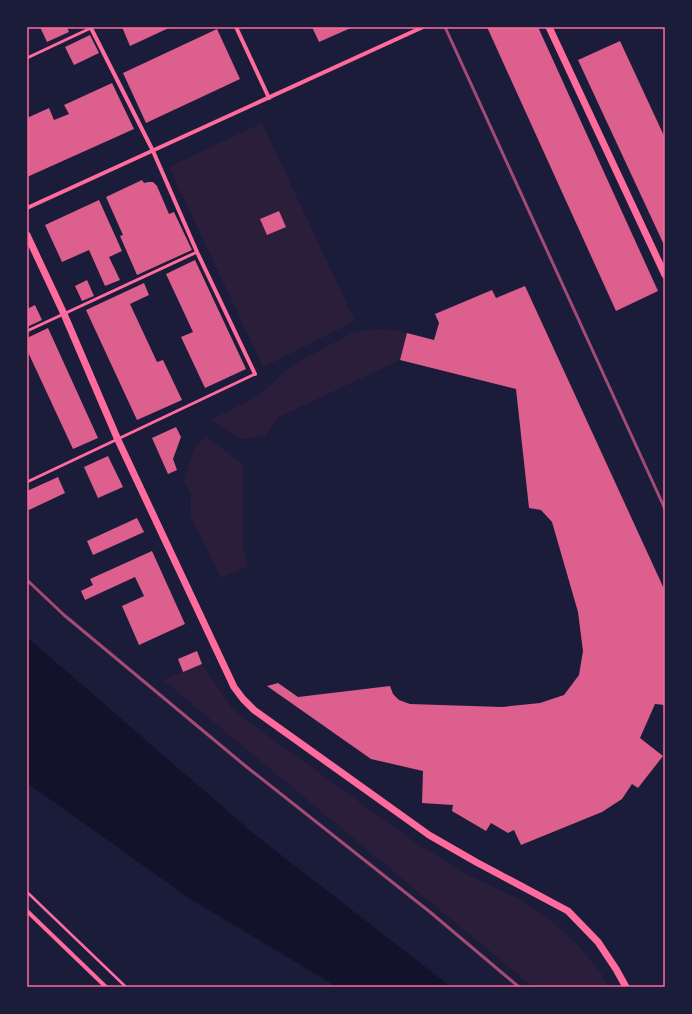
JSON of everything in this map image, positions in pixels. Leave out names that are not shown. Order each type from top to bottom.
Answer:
[{"type":"street","points":[[92,27],[153,151],[197,252],[255,374]]},
{"type":"street","points":[[236,27],[269,98]]},
{"type":"street","points":[[27,208],[423,27]]},
{"type":"street","points":[[550,27],[665,275]]},
{"type":"street","points":[[27,235],[64,314],[118,440],[234,687],[243,699],[254,710],[429,835],[568,911],[598,942],[626,987]]},
{"type":"street","points":[[27,911],[106,987]]},
{"type":"lane","points":[[27,58],[92,27]]},
{"type":"lane","points":[[27,332],[197,252]]},
{"type":"lane","points":[[27,482],[255,374]]},
{"type":"path","points":[[27,892],[126,987]]},
{"type":"shaded area","points":[[262,123],[355,321],[263,367],[169,167]]},
{"type":"shaded area","points":[[376,329],[396,330],[407,333],[400,360],[279,417],[265,436],[241,439],[211,420],[258,396],[292,365],[352,333]]},
{"type":"shaded area","points":[[206,437],[243,464],[243,548],[248,566],[221,578],[191,516],[191,495],[184,481],[195,446]]},
{"type":"shaded area","points":[[27,637],[254,834],[451,987],[336,987],[192,900],[27,783]]},
{"type":"shaded area","points":[[202,664],[232,708],[242,717],[416,843],[466,874],[517,898],[551,920],[579,946],[601,973],[608,987],[533,987],[163,680]]},
{"type":"building","points":[[40,27],[67,27],[69,32],[47,42]]},
{"type":"building","points":[[122,27],[171,27],[130,46]]},
{"type":"building","points":[[312,27],[353,27],[319,42]]},
{"type":"building","points":[[487,27],[538,27],[658,291],[616,311]]},
{"type":"building","points":[[217,29],[240,79],[146,123],[123,73]]},
{"type":"building","points":[[90,35],[99,53],[74,65],[65,47]]},
{"type":"building","points":[[620,41],[665,138],[665,247],[578,60]]},
{"type":"building","points":[[112,83],[134,129],[27,177],[27,118],[49,108],[54,120],[69,114],[64,105]]},
{"type":"building","points":[[142,180],[144,183],[153,182],[157,186],[169,214],[174,212],[192,250],[137,275],[120,236],[123,235],[106,197]]},
{"type":"building","points":[[99,200],[122,251],[109,257],[120,280],[105,286],[89,250],[62,262],[45,225]]},
{"type":"building","points":[[279,211],[286,227],[267,235],[260,219]]},
{"type":"building","points":[[195,260],[246,369],[205,388],[181,337],[193,332],[166,274]]},
{"type":"building","points":[[87,280],[94,296],[82,301],[75,286]]},
{"type":"building","points":[[144,283],[149,295],[130,304],[157,362],[163,360],[182,400],[137,420],[86,310]]},
{"type":"building","points":[[525,286],[665,591],[665,705],[655,704],[640,738],[663,756],[638,788],[632,784],[622,799],[602,812],[521,845],[514,830],[508,833],[491,823],[486,831],[452,811],[453,805],[422,803],[423,771],[371,759],[267,686],[278,683],[298,697],[390,686],[393,694],[399,700],[410,704],[502,707],[540,703],[564,695],[579,675],[583,651],[578,612],[552,522],[541,510],[529,508],[516,389],[400,360],[407,333],[434,340],[439,323],[435,314],[492,290],[496,298]]},
{"type":"building","points":[[35,305],[42,320],[27,327],[27,309]]},
{"type":"building","points":[[48,328],[98,438],[73,449],[27,350],[27,338]]},
{"type":"building","points":[[176,427],[181,437],[173,459],[177,470],[168,474],[152,438]]},
{"type":"building","points":[[108,456],[123,487],[98,498],[84,467]]},
{"type":"building","points":[[58,477],[65,493],[29,510],[27,506],[27,491]]},
{"type":"building","points":[[137,518],[144,532],[93,555],[87,541]]},
{"type":"building","points":[[152,551],[185,624],[139,645],[122,606],[144,596],[135,577],[85,600],[81,591],[93,585],[90,579]]},
{"type":"building","points":[[197,651],[202,664],[183,672],[178,659]]},
{"type":"railway","points":[[445,27],[665,509]]},
{"type":"railway","points":[[27,580],[64,615],[243,764],[430,912],[519,987]]}]
